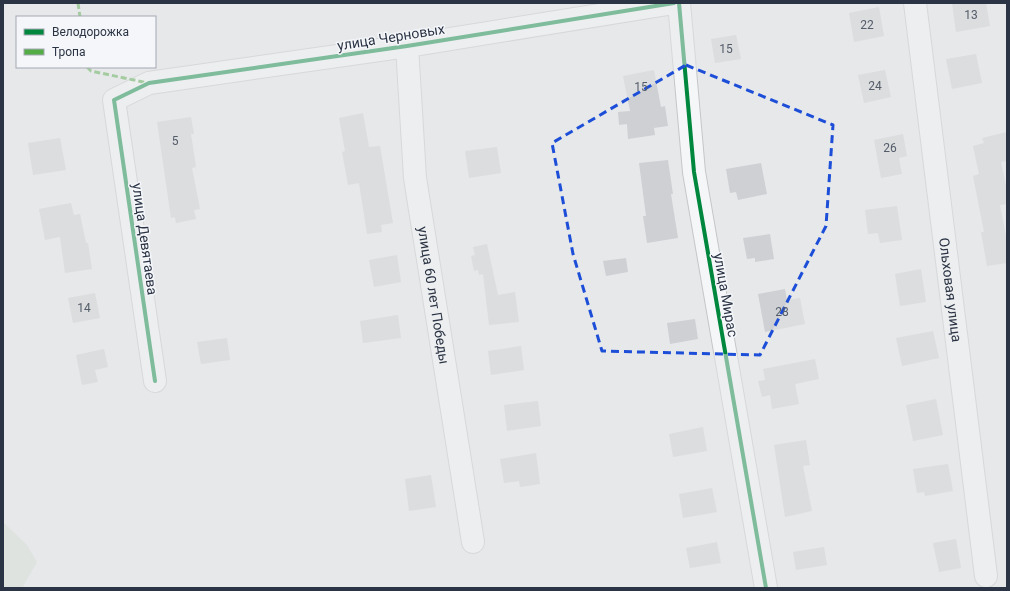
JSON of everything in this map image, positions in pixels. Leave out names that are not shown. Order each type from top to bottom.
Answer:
[{"type":"street","name":"улица Черновых","points":[[114,100],[149,83],[407,46],[674,3]]},
{"type":"street","name":"улица Мирас","points":[[679,3],[694,172],[766,588]]},
{"type":"street","name":"Ольховая улица","points":[[916,3],[986,576]]},
{"type":"street","name":"улица 60 лет Победы","points":[[407,46],[415,178],[473,542]]},
{"type":"street","name":"улица Девятаева","points":[[114,100],[155,381]]},
{"type":"highlighted area","points":[[686,65],[833,125],[826,226],[760,355],[602,351],[573,254],[552,143]]},
{"type":"shaded area","points":[[3,522],[27,545],[37,562],[22,588],[3,588]]},
{"type":"building","points":[[952,3],[986,3],[990,26],[956,32]]},
{"type":"building","points":[[879,7],[884,36],[854,42],[849,13]]},
{"type":"building","points":[[736,35],[741,59],[715,63],[711,39]]},
{"type":"building","points":[[976,54],[982,83],[952,89],[946,59]]},
{"type":"building","points":[[654,70],[661,107],[665,106],[668,126],[654,128],[655,135],[628,139],[627,124],[619,125],[618,112],[630,111],[623,76]]},
{"type":"building","points":[[885,70],[891,97],[864,103],[858,75]]},
{"type":"building","points":[[363,113],[369,147],[380,146],[393,223],[381,225],[382,232],[367,234],[359,183],[348,185],[342,152],[345,151],[339,118]]},
{"type":"building","points":[[191,117],[194,134],[191,134],[196,167],[192,168],[200,209],[194,210],[196,219],[176,223],[175,217],[171,218],[157,122]]},
{"type":"building","points":[[1007,132],[1007,161],[1001,162],[1007,190],[1007,204],[1000,205],[1007,241],[1007,263],[987,266],[981,232],[984,232],[973,176],[979,174],[973,146],[984,143],[982,138]]},
{"type":"building","points":[[903,134],[907,156],[899,158],[902,174],[881,178],[874,140]]},
{"type":"building","points":[[60,138],[66,170],[33,175],[28,143]]},
{"type":"building","points":[[497,147],[501,173],[469,178],[465,151]]},
{"type":"building","points":[[668,160],[673,194],[671,194],[678,238],[647,243],[643,216],[646,216],[639,163]]},
{"type":"building","points":[[761,163],[767,194],[738,200],[736,192],[730,193],[726,169]]},
{"type":"building","points":[[71,203],[74,215],[80,214],[86,243],[88,243],[92,269],[65,273],[60,237],[45,240],[39,209]]},
{"type":"building","points":[[897,206],[902,240],[880,243],[878,233],[868,234],[865,210]]},
{"type":"building","points":[[770,234],[774,259],[755,262],[755,258],[747,259],[743,238]]},
{"type":"building","points":[[487,244],[498,295],[515,292],[519,322],[489,325],[483,274],[479,275],[478,270],[474,271],[471,256],[475,255],[473,247]]},
{"type":"building","points":[[397,255],[401,282],[374,287],[369,260]]},
{"type":"building","points":[[626,258],[628,272],[606,276],[603,261]]},
{"type":"building","points":[[921,269],[926,302],[900,306],[895,274]]},
{"type":"building","points":[[785,289],[787,300],[800,298],[805,324],[765,332],[758,294]]},
{"type":"building","points":[[95,293],[100,318],[73,323],[68,298]]},
{"type":"building","points":[[398,315],[401,338],[363,343],[360,321]]},
{"type":"building","points":[[695,319],[698,339],[670,344],[667,323]]},
{"type":"building","points":[[933,331],[939,358],[902,366],[896,338]]},
{"type":"building","points":[[227,338],[230,360],[201,364],[197,342]]},
{"type":"building","points":[[521,346],[524,370],[491,375],[488,351]]},
{"type":"building","points":[[104,349],[108,367],[95,370],[98,382],[82,385],[76,355]]},
{"type":"building","points":[[815,359],[819,379],[795,384],[799,404],[772,409],[770,395],[762,397],[758,381],[765,380],[763,369]]},
{"type":"building","points":[[936,399],[943,435],[913,441],[906,405]]},
{"type":"building","points":[[538,401],[541,426],[507,431],[504,405]]},
{"type":"building","points":[[703,427],[707,451],[673,457],[669,434]]},
{"type":"building","points":[[806,440],[810,465],[803,466],[812,511],[785,517],[774,445]]},
{"type":"building","points":[[536,453],[540,484],[520,487],[519,481],[504,483],[500,459]]},
{"type":"building","points":[[948,464],[953,491],[925,496],[924,492],[917,493],[913,469]]},
{"type":"building","points":[[431,475],[436,507],[409,511],[405,479]]},
{"type":"building","points":[[712,488],[717,512],[683,518],[679,494]]},
{"type":"building","points":[[956,539],[961,568],[939,572],[933,543]]},
{"type":"building","points":[[717,542],[721,563],[690,568],[686,548]]},
{"type":"building","points":[[824,547],[827,565],[796,570],[793,552]]},
{"type":"marked path","points":[[78,3],[80,16]]},
{"type":"marked path","points":[[88,68],[91,71],[148,83]]},
{"type":"cycle path","points":[[155,381],[114,100],[149,83],[407,46],[674,3]]},
{"type":"cycle path","points":[[679,3],[694,172],[766,588]]}]
